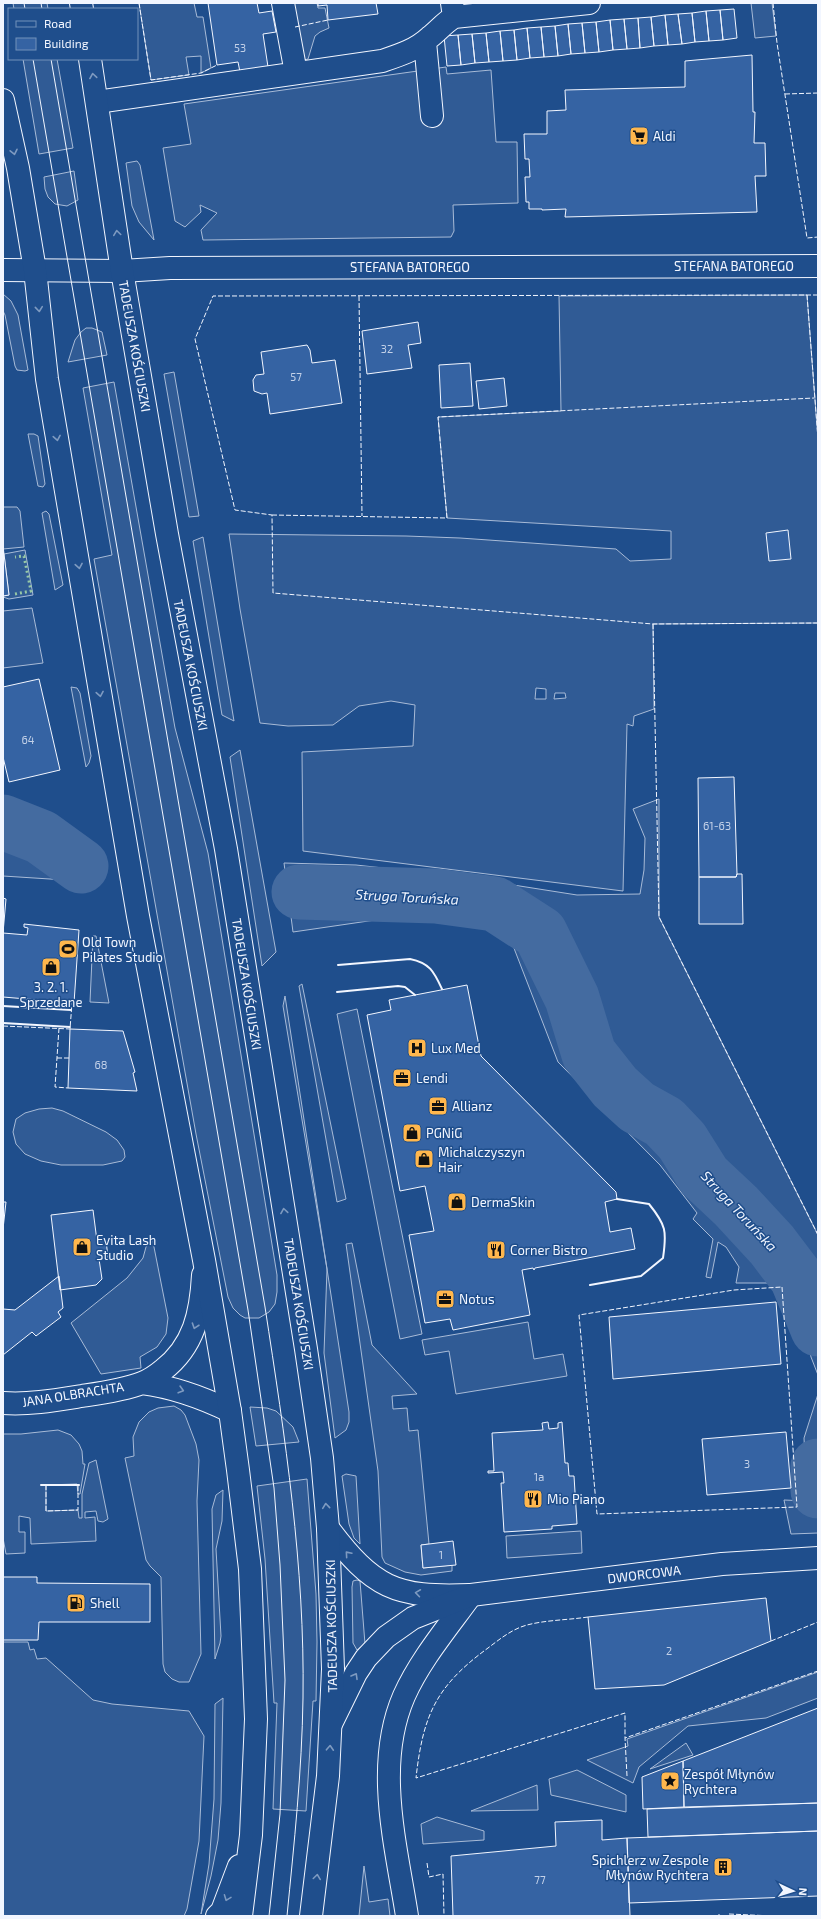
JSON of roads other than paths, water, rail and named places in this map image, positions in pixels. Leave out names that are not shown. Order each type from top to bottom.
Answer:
[{"type":"main road","points":[[283,3],[296,73]]},
{"type":"main road","points":[[97,102],[382,61],[404,54],[425,42],[446,22],[453,10],[589,3]]},
{"type":"main road","points":[[425,42],[432,116]]},
{"type":"main road","name":"TADEUSZA KOŚCIUSZKI","points":[[90,60],[122,271],[167,534],[228,864],[306,1349],[322,1458],[328,1528],[332,1616],[331,1724],[322,1833],[311,1916]]},
{"type":"main road","points":[[3,100],[18,168],[35,270],[47,379],[114,775],[144,947],[204,1260],[230,1411],[246,1529],[255,1658],[256,1754],[251,1835],[241,1916]]},
{"type":"main road","name":"STEFANA BATOREGO","points":[[3,270],[122,271],[170,268],[818,266]]},
{"type":"main road","name":"JANA OLBRACHTA","points":[[3,1403],[72,1397],[142,1383],[155,1376],[176,1358],[191,1336],[200,1307],[204,1260]]},
{"type":"main road","name":"JANA OLBRACHTA","points":[[142,1383],[160,1385],[190,1393],[230,1411]]},
{"type":"main road","name":"DWORCOWA","points":[[328,1528],[358,1565],[383,1583],[398,1590],[412,1593],[441,1595],[471,1594],[722,1564],[818,1558]]},
{"type":"main road","points":[[407,1916],[389,1787],[390,1754],[393,1732],[406,1692],[424,1661],[471,1594]]},
{"type":"main road","name":"DWORCOWA","points":[[331,1724],[347,1690],[363,1663],[386,1637],[413,1618],[471,1594]]},
{"type":"main road","points":[[218,1916],[222,1911],[251,1835]]},
{"type":"waterway","name":"Struga Toruńska","points":[[3,822],[41,837],[81,866]]},
{"type":"waterway","name":"Struga Toruńska","points":[[299,892],[436,896],[495,904],[540,933],[572,998],[589,1054],[615,1087],[637,1107],[664,1122],[682,1141],[704,1176],[736,1206],[772,1245],[797,1278],[818,1329]]},
{"type":"waterway","name":"Struga Toruńska","points":[[818,1466],[818,1491]]},
{"type":"tram line","points":[[24,3],[25,8]]},
{"type":"tram line","points":[[41,3],[42,8]]},
{"type":"tram line","points":[[33,60],[248,1310],[274,1488],[280,1565],[285,1680],[280,1814],[269,1916]]},
{"type":"tram line","points":[[51,60],[265,1307],[280,1405],[297,1551],[303,1649],[303,1698],[299,1780],[287,1916]]},
{"type":"place","name":"Aldi","points":[[639,136]]},
{"type":"place","name":"Old Town Pilates Studio","points":[[68,949]]},
{"type":"place","name":"3. 2. 1. Sprzedane","points":[[51,967]]},
{"type":"place","name":"Lux Med","points":[[417,1048]]},
{"type":"place","name":"Lendi","points":[[402,1078]]},
{"type":"place","name":"Allianz","points":[[438,1106]]},
{"type":"place","name":"PGNiG","points":[[412,1133]]},
{"type":"place","name":"Michalczyszyn Hair","points":[[424,1159]]},
{"type":"place","name":"DermaSkin","points":[[457,1202]]},
{"type":"place","name":"Evita Lash Studio","points":[[82,1247]]},
{"type":"place","name":"Corner Bistro","points":[[496,1250]]},
{"type":"place","name":"Notus","points":[[445,1299]]},
{"type":"place","name":"Mio Piano","points":[[533,1499]]},
{"type":"place","name":"Shell","points":[[76,1603]]},
{"type":"place","name":"Zespół Młynów Rychtera","points":[[670,1781]]},
{"type":"place","name":"Spichlerz w Zespole Młynów Rychtera","points":[[723,1867]]}]
